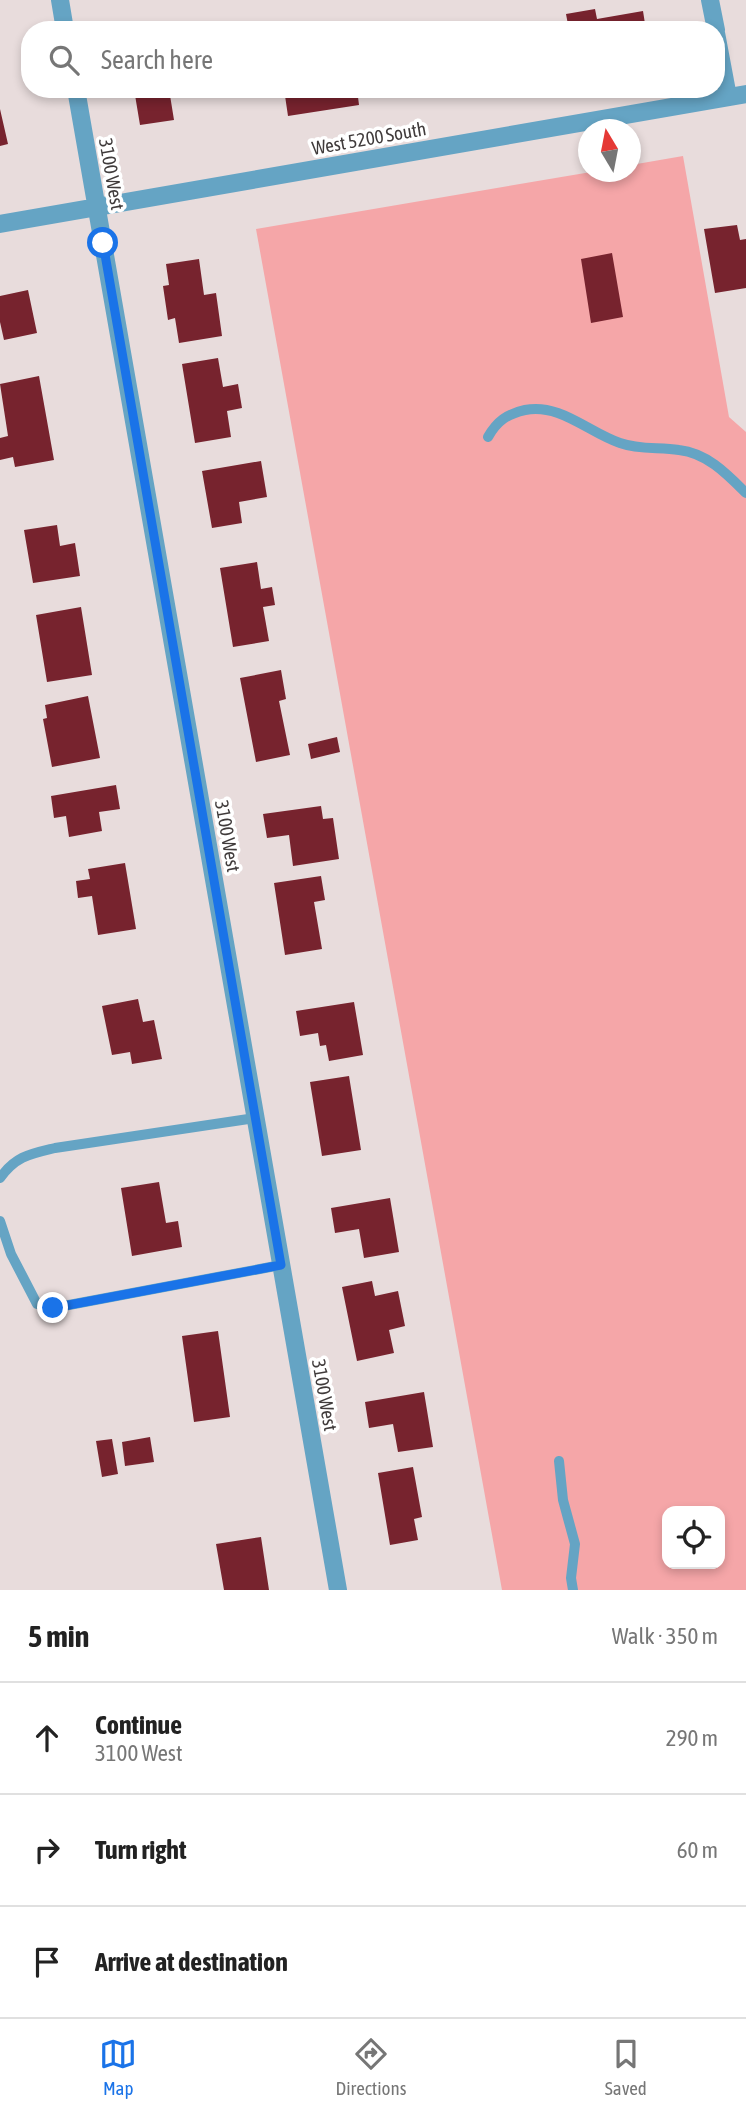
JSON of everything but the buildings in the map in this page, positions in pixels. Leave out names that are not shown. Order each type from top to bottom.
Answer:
[{"type":"street","points":[[60,0],[64,21]]},
{"type":"street","points":[[710,0],[714,21]]},
{"type":"street","points":[[725,81],[728,97]]},
{"type":"street","name":"West 5200 South","points":[[725,98],[746,94]]},
{"type":"street","name":"3100 West","points":[[78,98],[338,1590]]},
{"type":"street","name":"West 5200 South","points":[[0,224],[722,98]]},
{"type":"lane","points":[[488,437],[495,425],[514,412],[537,408],[551,409],[621,444],[693,453],[709,461],[746,493]]},
{"type":"lane","points":[[0,1178],[7,1168],[23,1156],[55,1148],[255,1118]]},
{"type":"lane","points":[[0,1221],[11,1254],[37,1304],[53,1308],[281,1265]]},
{"type":"lane","points":[[559,1461],[563,1500],[575,1544],[571,1578],[573,1590]]},
{"type":"shaded area","points":[[683,156],[729,417],[746,432],[746,1590],[502,1590],[256,229],[578,174],[578,182],[641,182],[641,163]]},
{"type":"route","points":[[53,1308],[281,1265],[103,243]]}]
